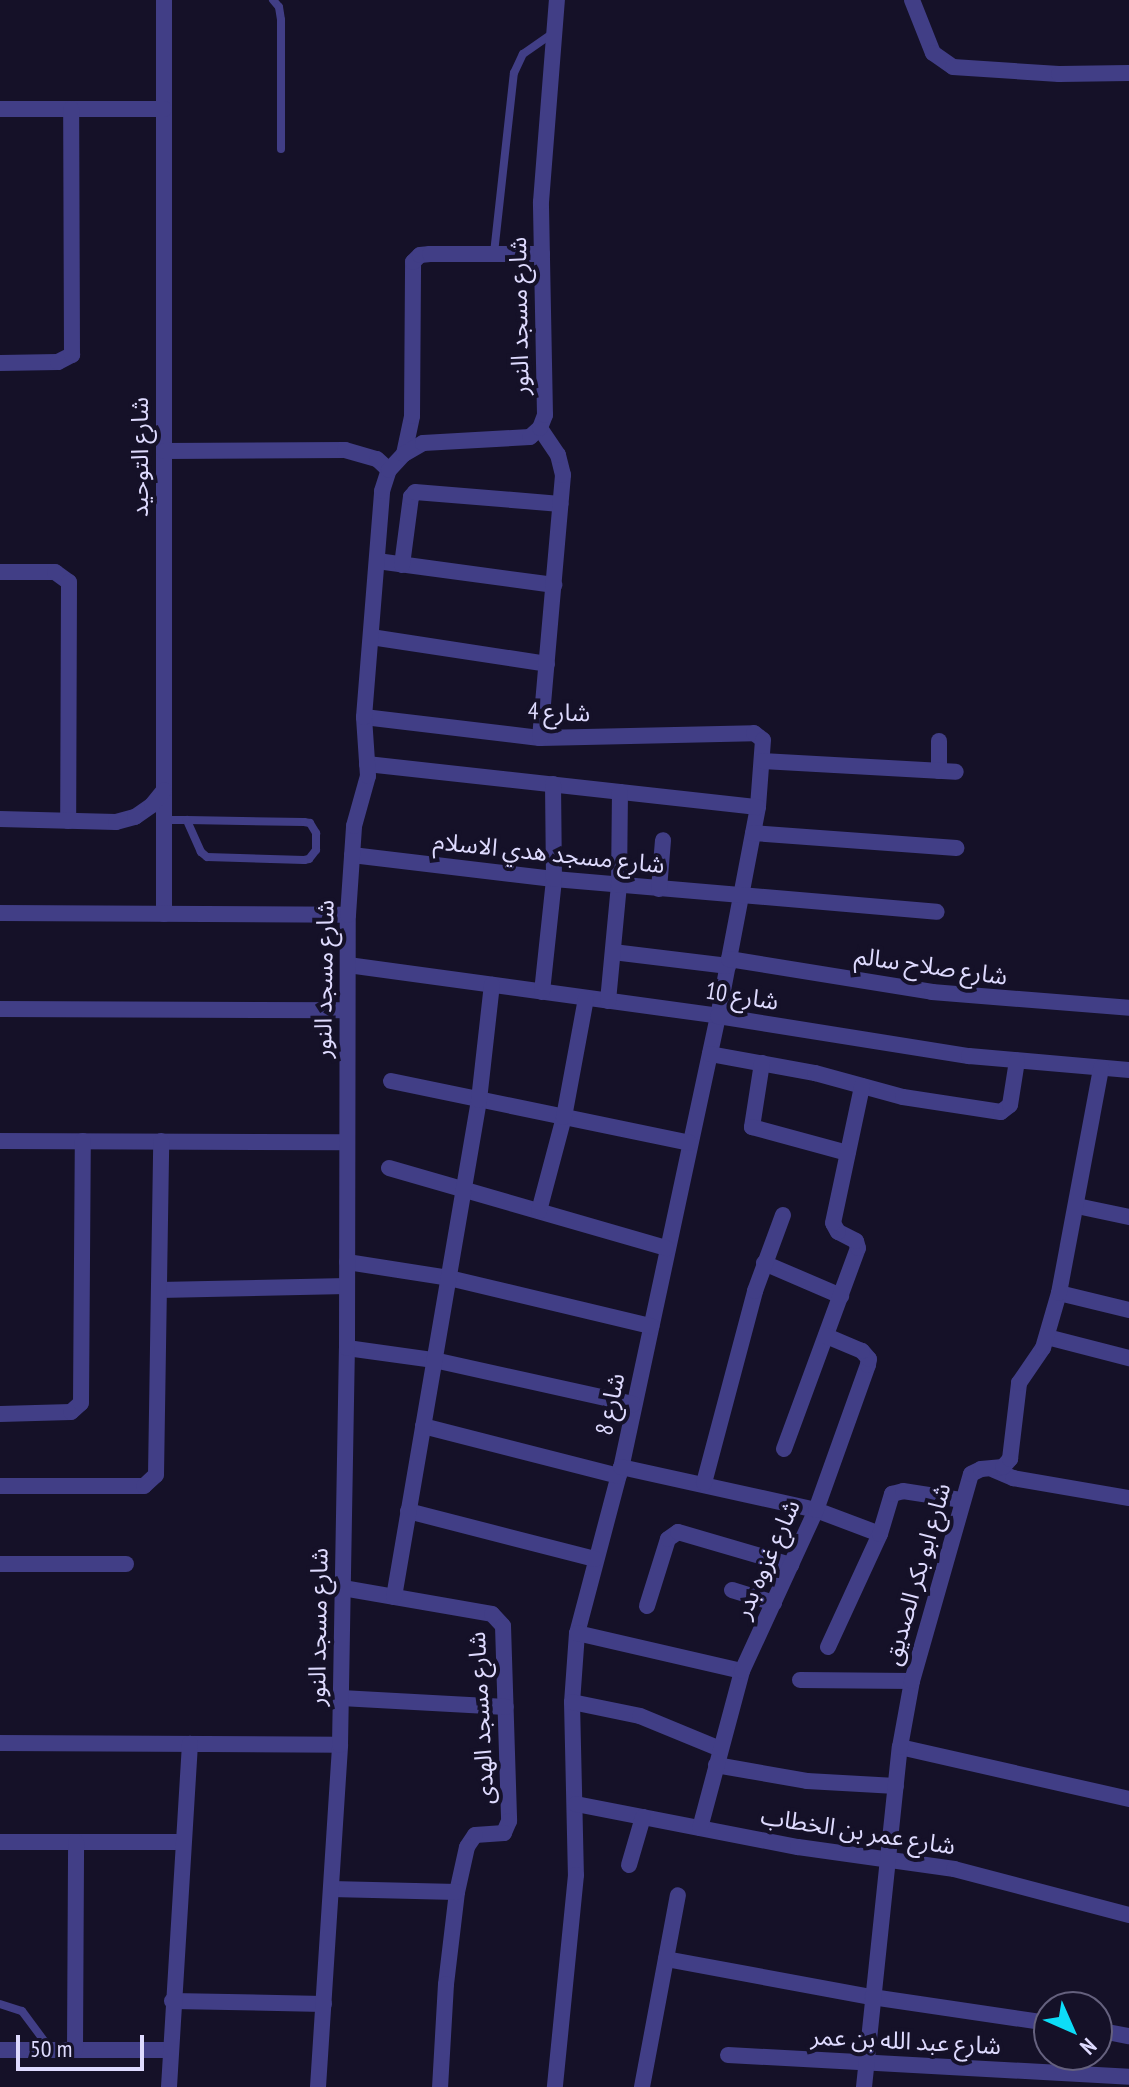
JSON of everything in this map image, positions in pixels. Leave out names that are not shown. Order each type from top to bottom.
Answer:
[{"type":"street","name":"شارع التوحيد","points":[[164,0],[164,914]]},
{"type":"street","name":"شارع مسجد النور","points":[[318,2087],[340,1745],[347,1348],[348,915],[354,826],[366,790],[364,717],[382,491],[389,470],[404,454],[423,443],[530,437],[540,428],[545,415],[543,150],[557,0]]},
{"type":"street","points":[[912,0],[933,53],[953,67],[1059,74],[1129,73]]},
{"type":"street","points":[[0,109],[164,109]]},
{"type":"street","points":[[0,363],[58,362],[66,361],[72,355],[71,109]]},
{"type":"street","points":[[404,454],[412,416],[413,262],[420,255],[430,254],[542,254]]},
{"type":"street","points":[[540,428],[562,465],[540,738]]},
{"type":"street","points":[[164,451],[345,450],[369,456],[389,470]]},
{"type":"street","points":[[402,565],[411,497],[415,492],[561,504]]},
{"type":"street","points":[[377,561],[554,585]]},
{"type":"street","points":[[0,572],[55,572],[69,582],[68,821]]},
{"type":"street","points":[[371,637],[547,664]]},
{"type":"street","name":"شارع 4","points":[[364,717],[540,738],[758,735]]},
{"type":"street","name":"شارع 8","points":[[555,2087],[576,1875],[572,1702],[577,1633],[620,1472],[718,1016],[758,807],[762,761],[758,735]]},
{"type":"street","points":[[762,761],[948,771],[939,741]]},
{"type":"street","points":[[367,764],[758,807]]},
{"type":"street","points":[[542,992],[554,879],[553,784]]},
{"type":"street","points":[[0,819],[116,822],[135,817],[152,805],[164,790]]},
{"type":"street","points":[[608,1001],[619,885],[620,792]]},
{"type":"street","points":[[753,833],[956,848]]},
{"type":"street","points":[[659,889],[663,840]]},
{"type":"street","name":"شارع مسجد هدي الاسلام","points":[[352,855],[554,879],[937,912]]},
{"type":"street","points":[[0,913],[348,915]]},
{"type":"street","name":"شارع 10","points":[[613,952],[728,963]]},
{"type":"street","name":"شارع صلاح سالم","points":[[728,963],[947,994],[1129,1008]]},
{"type":"street","name":"شارع 10","points":[[348,965],[718,1016],[860,1040],[1017,1061],[1129,1070]]},
{"type":"street","points":[[394,1597],[479,1100],[492,985]]},
{"type":"street","points":[[539,1211],[564,1117],[586,998]]},
{"type":"street","points":[[0,1009],[347,1010]]},
{"type":"street","points":[[710,1054],[762,1063],[903,1097],[1001,1112],[1010,1105],[1017,1061]]},
{"type":"street","points":[[762,1063],[752,1127],[848,1153]]},
{"type":"street","name":"شارع ابو بكر الصديق","points":[[864,2087],[900,1747],[912,1681],[971,1474],[981,1469],[994,1470],[1010,1459],[1019,1383],[1047,1337],[1059,1293],[1101,1068]]},
{"type":"street","points":[[391,1081],[690,1143]]},
{"type":"street","points":[[784,1449],[858,1248],[856,1241],[838,1232],[833,1223],[862,1086]]},
{"type":"street","points":[[0,1141],[347,1142]]},
{"type":"street","points":[[0,1414],[71,1412],[81,1403],[83,1141]]},
{"type":"street","points":[[0,1486],[144,1486],[156,1475],[161,1141]]},
{"type":"street","points":[[389,1168],[667,1248]]},
{"type":"street","points":[[1077,1206],[1129,1217]]},
{"type":"street","points":[[704,1483],[764,1263],[783,1215]]},
{"type":"street","points":[[347,1262],[449,1278],[651,1326]]},
{"type":"street","points":[[764,1263],[841,1296]]},
{"type":"street","points":[[159,1290],[347,1286]]},
{"type":"street","points":[[1059,1293],[1129,1310]]},
{"type":"street","name":"شارع غزوه بدر","points":[[700,1828],[742,1671],[816,1510],[869,1359],[862,1351],[826,1336]]},
{"type":"street","points":[[1047,1337],[1129,1358]]},
{"type":"street","points":[[347,1348],[434,1360],[633,1404]]},
{"type":"street","points":[[423,1426],[620,1472],[704,1483],[816,1510],[880,1534]]},
{"type":"street","points":[[994,1470],[1013,1478],[1129,1498]]},
{"type":"street","points":[[828,1647],[880,1534],[889,1499],[897,1491],[962,1500]]},
{"type":"street","points":[[408,1511],[595,1559]]},
{"type":"street","points":[[647,1606],[668,1539],[678,1532],[791,1565]]},
{"type":"street","points":[[0,1564],[126,1564]]},
{"type":"street","name":"شارع مسجد الهدى","points":[[343,1588],[498,1616],[503,1626],[509,1828],[504,1833],[475,1835],[469,1840],[457,1892],[446,1984],[440,2087]]},
{"type":"street","points":[[732,1590],[774,1603]]},
{"type":"street","points":[[577,1633],[742,1671]]},
{"type":"street","points":[[800,1680],[912,1681]]},
{"type":"street","points":[[341,1698],[506,1707]]},
{"type":"street","points":[[572,1702],[640,1716],[718,1757],[807,1781],[896,1786]]},
{"type":"street","points":[[0,1743],[340,1745]]},
{"type":"street","points":[[169,2087],[190,1744]]},
{"type":"street","points":[[900,1747],[1129,1799]]},
{"type":"street","name":"شارع عمر بن الخطاب","points":[[576,1804],[843,1855],[888,1859],[1019,1884],[1129,1915]]},
{"type":"street","points":[[629,1865],[643,1817]]},
{"type":"street","points":[[0,1842],[183,1842]]},
{"type":"street","points":[[75,2050],[76,1842]]},
{"type":"street","points":[[331,1889],[457,1892]]},
{"type":"street","points":[[642,2087],[678,1895]]},
{"type":"street","points":[[666,1959],[872,1997],[1033,2021]]},
{"type":"street","points":[[172,2001],[324,2004]]},
{"type":"street","points":[[0,2050],[169,2050]]},
{"type":"street","name":"شارع عبد الله بن عمر","points":[[728,2055],[1129,2077]]},
{"type":"lane","points":[[273,0],[279,7],[281,20],[281,149]]},
{"type":"lane","points":[[493,254],[514,73],[523,54],[553,33]]},
{"type":"lane","points":[[164,820],[187,820],[310,823],[316,833],[316,850],[314,855],[304,860],[207,857],[201,852],[187,820]]},
{"type":"lane","points":[[0,2004],[22,2011],[51,2050]]}]
